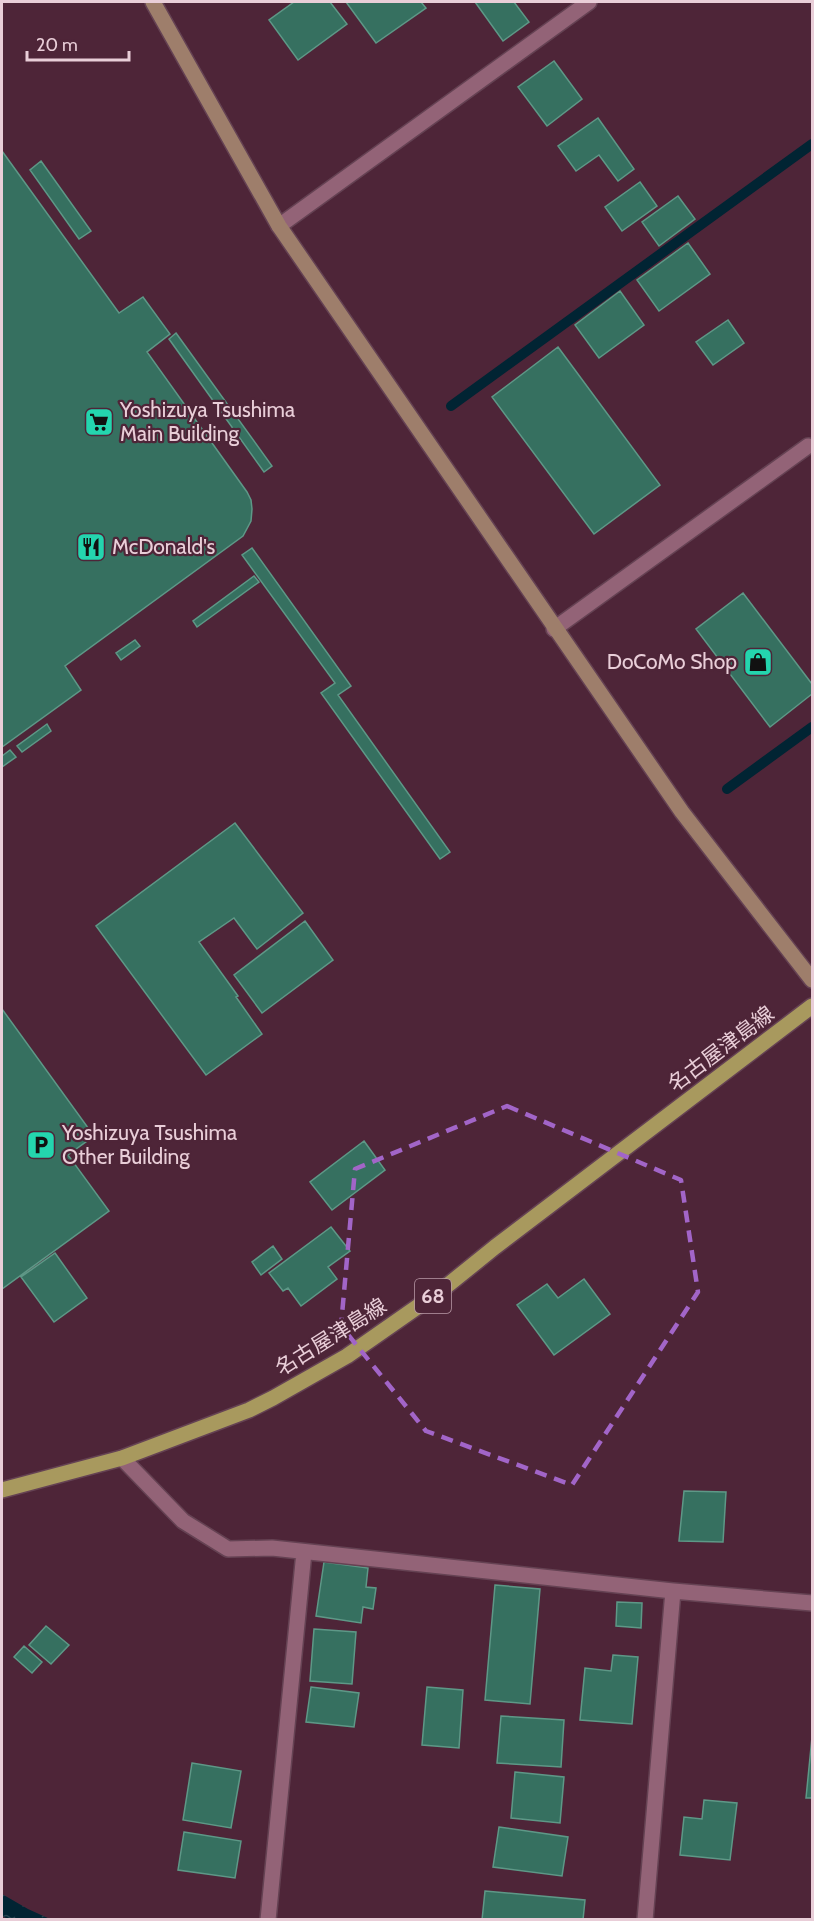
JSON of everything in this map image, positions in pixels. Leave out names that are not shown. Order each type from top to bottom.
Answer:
[{"type":"main road","name":"名古屋津島線","points":[[2,1490],[122,1458],[249,1410],[346,1356],[443,1289],[813,1006]]},
{"type":"street","points":[[153,2],[279,226],[681,812],[813,980]]},
{"type":"street","points":[[279,226],[589,2]]},
{"type":"street","points":[[554,629],[808,446]]},
{"type":"street","points":[[122,1458],[183,1521],[228,1550],[272,1548],[673,1591],[813,1603]]},
{"type":"street","points":[[268,1920],[304,1552]]},
{"type":"street","points":[[645,1920],[673,1591]]},
{"type":"highlighted area","points":[[507,1106],[681,1180],[698,1292],[572,1485],[426,1431],[341,1326],[355,1169]]},
{"type":"water","points":[[2,1894],[50,1919],[8,1919],[2,1916]]},
{"type":"building","points":[[294,2],[330,2],[347,24],[298,60],[269,20]]},
{"type":"building","points":[[346,2],[421,2],[426,8],[376,43]]},
{"type":"building","points":[[475,2],[514,2],[529,22],[503,41]]},
{"type":"building","points":[[554,61],[582,99],[547,126],[518,87]]},
{"type":"building","points":[[598,118],[634,169],[618,181],[599,155],[576,171],[558,146]]},
{"type":"building","name":"Yoshizuya Tsushima Main Building","points":[[2,151],[119,313],[143,297],[170,334],[147,352],[247,492],[252,509],[251,521],[243,536],[65,666],[81,690],[2,747]]},
{"type":"building","points":[[41,161],[91,231],[79,239],[30,170]]},
{"type":"building","points":[[640,182],[657,206],[622,231],[605,207]]},
{"type":"building","points":[[678,196],[695,219],[659,246],[642,222]]},
{"type":"building","points":[[688,243],[710,274],[659,311],[637,280]]},
{"type":"building","points":[[620,291],[644,325],[599,358],[575,325]]},
{"type":"building","points":[[728,320],[744,343],[713,365],[696,342]]},
{"type":"building","points":[[176,333],[272,466],[264,472],[169,339]]},
{"type":"building","points":[[558,347],[660,485],[594,534],[492,397]]},
{"type":"building","points":[[252,548],[351,686],[338,695],[450,852],[440,859],[321,693],[335,683],[242,555]]},
{"type":"building","points":[[254,576],[259,582],[197,627],[193,621]]},
{"type":"building","points":[[743,593],[812,684],[812,694],[770,727],[696,629]]},
{"type":"building","points":[[135,640],[140,646],[121,660],[116,653]]},
{"type":"building","points":[[47,724],[51,731],[22,752],[17,746]]},
{"type":"building","points":[[10,750],[16,757],[2,767],[2,756]]},
{"type":"building","points":[[235,823],[303,913],[257,949],[234,918],[199,942],[262,1034],[206,1075],[96,926]]},
{"type":"building","points":[[305,921],[333,960],[262,1013],[234,975]]},
{"type":"building","name":"Yoshizuya Tsushima Other Building","points":[[2,1009],[94,1136],[68,1155],[109,1211],[2,1289]]},
{"type":"building","points":[[364,1141],[385,1170],[332,1210],[310,1182]]},
{"type":"building","points":[[331,1227],[350,1251],[328,1267],[337,1279],[301,1306],[288,1288],[283,1291],[269,1273]]},
{"type":"building","points":[[273,1246],[282,1259],[261,1275],[252,1262]]},
{"type":"building","points":[[55,1253],[87,1298],[54,1322],[21,1277]]},
{"type":"building","points":[[584,1279],[610,1314],[554,1355],[517,1305],[547,1284],[558,1298]]},
{"type":"building","points":[[684,1491],[726,1492],[723,1542],[679,1541]]},
{"type":"building","points":[[324,1562],[368,1568],[366,1587],[376,1588],[373,1609],[363,1607],[361,1623],[316,1616]]},
{"type":"building","points":[[495,1585],[540,1589],[530,1704],[485,1700]]},
{"type":"building","points":[[617,1602],[642,1603],[641,1628],[616,1626]]},
{"type":"building","points":[[46,1626],[69,1645],[51,1664],[29,1645]]},
{"type":"building","points":[[314,1629],[356,1632],[352,1684],[310,1681]]},
{"type":"building","points":[[24,1646],[42,1662],[32,1673],[14,1657]]},
{"type":"building","points":[[613,1655],[638,1657],[632,1724],[580,1720],[585,1668],[611,1671]]},
{"type":"building","points":[[311,1687],[359,1693],[354,1727],[306,1722]]},
{"type":"building","points":[[427,1687],[463,1690],[459,1748],[422,1745]]},
{"type":"building","points":[[501,1716],[564,1720],[561,1767],[497,1763]]},
{"type":"building","points":[[812,1737],[812,1798],[806,1798]]},
{"type":"building","points":[[192,1763],[241,1771],[231,1828],[183,1820]]},
{"type":"building","points":[[515,1772],[564,1777],[560,1823],[511,1818]]},
{"type":"building","points":[[704,1800],[737,1803],[730,1860],[680,1855],[684,1817],[702,1819]]},
{"type":"building","points":[[499,1827],[568,1837],[562,1876],[493,1867]]},
{"type":"building","points":[[184,1832],[241,1841],[235,1878],[178,1870]]},
{"type":"building","points":[[485,1891],[585,1900],[583,1920],[482,1920]]},
{"type":"waterway","points":[[451,406],[812,144]]},
{"type":"waterway","points":[[727,789],[812,727]]},
{"type":"place","name":"Yoshizuya Tsushima Main Building","points":[[99,422]]},
{"type":"place","name":"McDonald's","points":[[91,547]]},
{"type":"place","name":"DoCoMo Shop","points":[[758,662]]},
{"type":"place","name":"Yoshizuya Tsushima Other Building","points":[[41,1145]]}]
